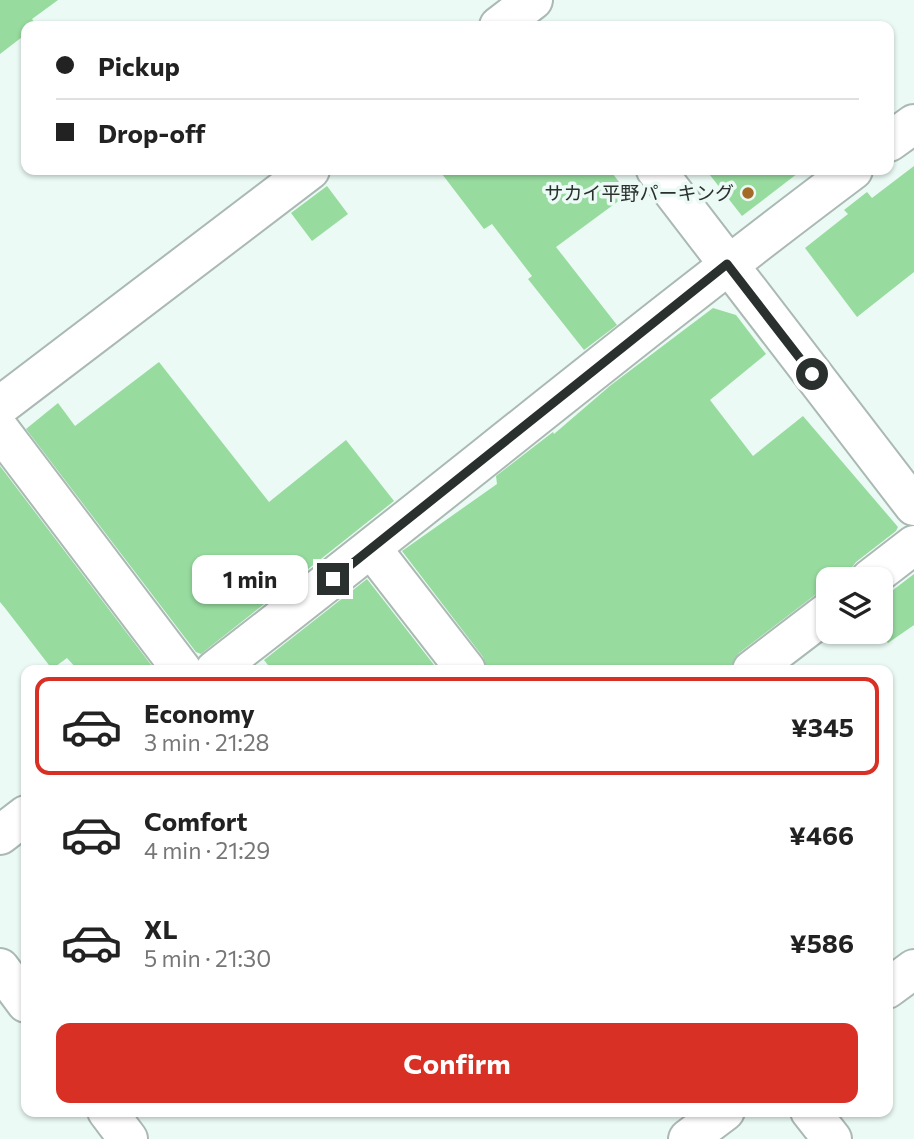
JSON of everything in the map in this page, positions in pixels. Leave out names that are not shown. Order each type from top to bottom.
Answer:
[{"type":"street","points":[[508,21],[535,7]]},
{"type":"street","points":[[894,138],[914,124]]},
{"type":"street","points":[[0,406],[303,175]]},
{"type":"street","points":[[660,175],[914,506]]},
{"type":"street","points":[[221,665],[372,549],[727,264],[846,175]]},
{"type":"street","points":[[0,430],[178,665]]},
{"type":"street","points":[[886,567],[914,545]]},
{"type":"street","points":[[372,549],[462,665]]},
{"type":"street","points":[[759,665],[816,621]]},
{"type":"street","points":[[0,835],[21,819]]},
{"type":"street","points":[[0,968],[21,996]]},
{"type":"street","points":[[893,985],[914,969]]},
{"type":"street","points":[[688,1139],[717,1117]]},
{"type":"street","points":[[815,1117],[832,1139]]},
{"type":"building","points":[[0,0],[58,0],[32,19],[33,21],[21,21],[21,38],[0,54]]},
{"type":"building","points":[[914,166],[914,272],[857,317],[805,248],[848,214],[844,210],[867,192],[872,198]]},
{"type":"building","points":[[443,175],[614,175],[628,194],[556,247],[617,325],[584,350],[528,279],[532,276],[492,224],[484,229]]},
{"type":"building","name":"サカイ平野パーキング","points":[[710,175],[795,175],[742,216]]},
{"type":"building","points":[[327,186],[348,214],[312,241],[291,213]]},
{"type":"building","points":[[713,308],[736,315],[766,354],[710,400],[753,456],[803,416],[898,527],[852,567],[816,567],[816,595],[739,653],[732,665],[485,665],[483,657],[402,551],[497,484],[496,476],[553,432],[554,434],[611,385]]},
{"type":"building","points":[[159,362],[269,502],[346,440],[394,501],[201,654],[196,652],[26,429],[58,403],[75,426]]},
{"type":"building","points":[[0,466],[151,665],[73,665],[67,658],[57,665],[49,665],[0,602]]},
{"type":"building","points":[[914,574],[914,625],[893,640],[893,590]]},
{"type":"building","points":[[367,579],[434,665],[268,665],[264,660]]},
{"type":"place","name":"サカイ平野パーキング","points":[[748,193]]},
{"type":"route","points":[[333,579],[727,264],[812,374]]}]
